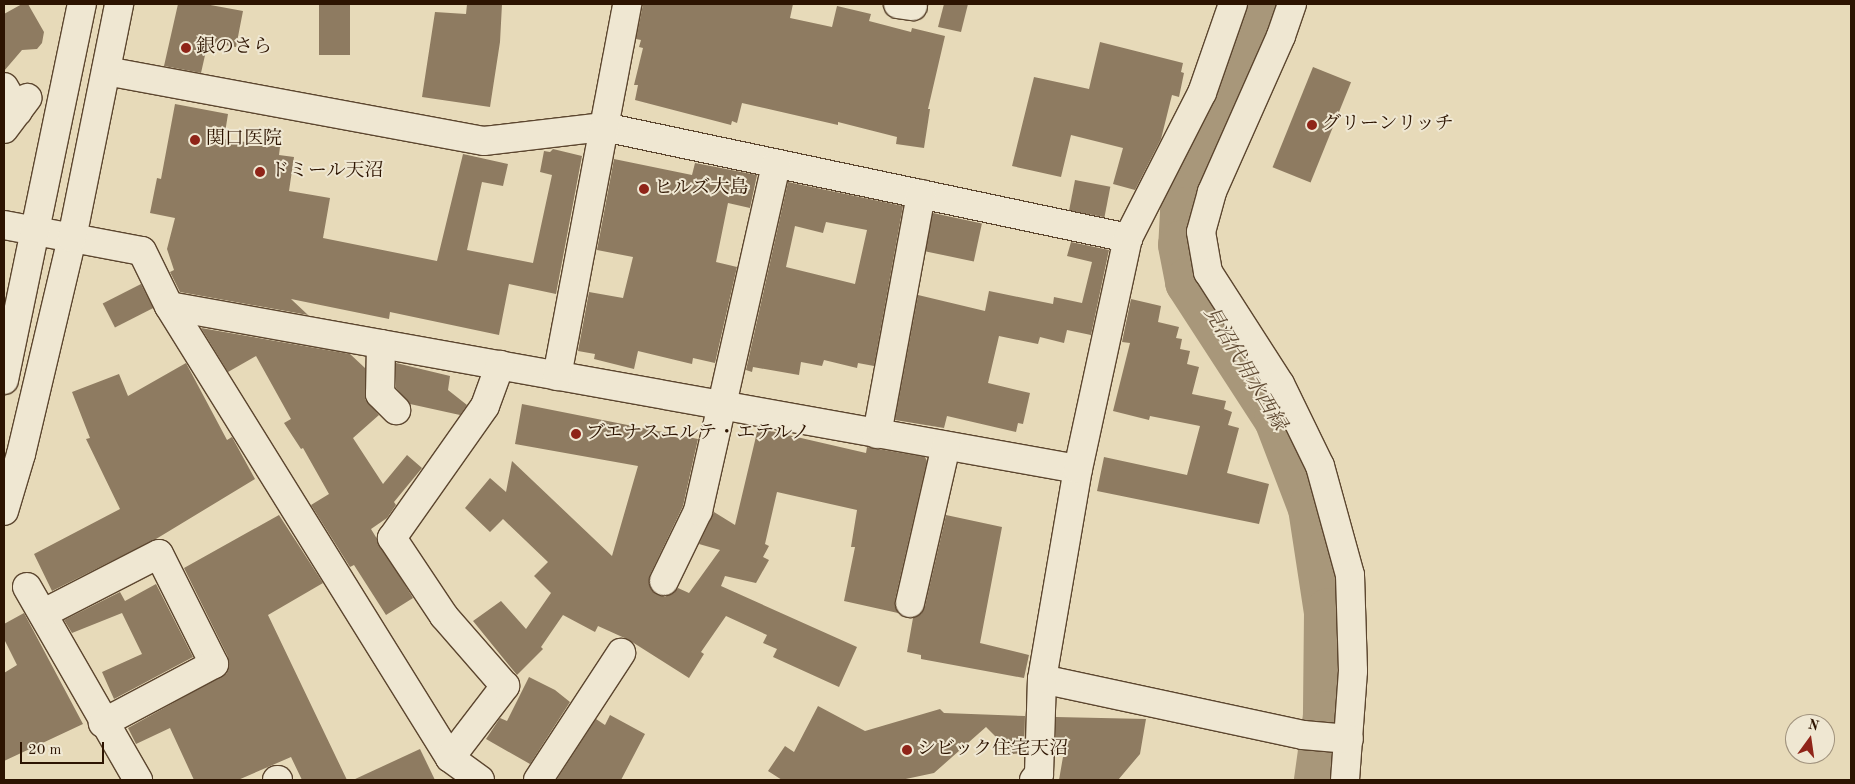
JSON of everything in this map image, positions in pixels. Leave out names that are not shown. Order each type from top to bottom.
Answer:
[{"type":"street","points":[[4,380],[82,4]]},
{"type":"street","points":[[4,511],[21,454],[72,238],[119,4]]},
{"type":"street","points":[[557,376],[627,4]]},
{"type":"street","points":[[1040,778],[1042,679],[1078,469],[1128,238],[1202,94],[1233,4]]},
{"type":"street","points":[[1292,4],[1281,36],[1212,192],[1201,232],[1208,272],[1280,384],[1320,466],[1350,575],[1353,671],[1345,780]]},
{"type":"street","points":[[106,71],[484,141],[604,127],[1128,238]]},
{"type":"street","points":[[664,581],[698,511],[776,164]]},
{"type":"street","points":[[876,434],[921,194]]},
{"type":"street","points":[[4,226],[35,230],[142,251],[170,306],[450,758],[480,780]]},
{"type":"street","points":[[170,306],[1078,469]]},
{"type":"street","points":[[382,344],[380,394],[396,410]]},
{"type":"street","points":[[450,758],[505,686],[444,616],[392,538],[485,406],[500,364]]},
{"type":"street","points":[[910,604],[946,446]]},
{"type":"street","points":[[44,613],[159,554],[214,664],[103,723]]},
{"type":"street","points":[[27,587],[44,613],[103,723],[138,780]]},
{"type":"street","points":[[538,780],[621,653]]},
{"type":"street","points":[[1042,679],[1303,735],[1348,739]]},
{"type":"building","points":[[22,4],[28,4],[44,32],[42,43],[37,49],[22,50],[4,71],[4,14]]},
{"type":"building","points":[[178,4],[205,4],[243,11],[236,47],[208,42],[201,73],[164,66]]},
{"type":"building","points":[[319,4],[350,4],[350,55],[319,55]]},
{"type":"building","points":[[467,4],[502,4],[500,42],[490,107],[422,97],[435,12],[466,14]]},
{"type":"building","points":[[643,4],[793,4],[790,18],[832,27],[837,6],[871,14],[869,21],[911,32],[912,28],[945,36],[928,109],[930,109],[924,148],[896,144],[897,137],[838,122],[838,125],[742,103],[737,123],[732,121],[731,125],[635,100],[638,85],[634,85],[643,48],[639,47],[641,40],[636,39]]},
{"type":"building","points":[[944,4],[968,4],[961,32],[938,27]]},
{"type":"building","points":[[1100,42],[1183,63],[1181,72],[1184,73],[1179,97],[1172,95],[1161,139],[1135,190],[1113,184],[1123,148],[1071,135],[1061,177],[1012,166],[1034,77],[1089,89]]},
{"type":"building","name":"グリーンリッチ","points":[[1313,67],[1351,82],[1311,182],[1273,167]]},
{"type":"building","points":[[175,104],[228,114],[224,139],[280,147],[279,155],[294,157],[289,191],[330,198],[323,238],[437,261],[463,154],[508,164],[503,186],[482,182],[467,250],[533,263],[552,175],[540,172],[544,151],[550,152],[553,149],[582,156],[556,294],[509,284],[499,335],[390,312],[389,319],[291,299],[308,315],[180,292],[170,272],[174,270],[167,249],[175,218],[150,213],[157,178],[161,179]]},
{"type":"building","points":[[614,159],[692,175],[695,163],[757,175],[750,208],[728,203],[716,262],[737,267],[715,363],[693,358],[692,364],[638,351],[634,369],[594,359],[595,354],[578,351],[589,292],[623,298],[633,257],[597,250]]},
{"type":"building","points":[[1075,180],[1110,187],[1104,217],[1069,210]]},
{"type":"building","points":[[788,182],[903,206],[874,366],[858,363],[857,368],[824,360],[822,366],[801,362],[799,375],[753,367],[752,372],[746,370]],"holes":[[[826,222],[867,230],[855,284],[786,267],[795,226],[823,233]]]},
{"type":"building","points":[[933,213],[982,223],[974,262],[925,251]]},
{"type":"building","points":[[1071,242],[1109,250],[1091,335],[1067,330],[1064,343],[1040,337],[1038,344],[999,336],[988,383],[1030,393],[1023,424],[1018,423],[1016,432],[947,416],[944,428],[895,420],[918,295],[985,311],[989,291],[1053,304],[1054,297],[1082,303],[1092,262],[1067,256]]},
{"type":"building","points":[[141,284],[153,308],[115,328],[103,304]]},
{"type":"building","points":[[1131,299],[1161,306],[1158,322],[1179,327],[1176,338],[1182,339],[1180,349],[1190,351],[1187,364],[1199,367],[1192,394],[1226,401],[1224,409],[1232,412],[1228,425],[1239,428],[1227,473],[1269,484],[1259,524],[1097,491],[1104,457],[1187,475],[1200,426],[1150,416],[1149,420],[1113,411],[1130,343],[1122,342]]},
{"type":"building","points":[[201,328],[350,354],[365,368],[365,399],[379,415],[353,438],[383,484],[407,455],[422,468],[394,502],[396,505],[387,518],[371,529],[413,598],[386,615],[354,565],[350,567],[311,505],[329,494],[303,448],[301,449],[284,423],[291,419],[256,356],[228,372]]},
{"type":"building","points":[[186,363],[227,440],[232,437],[255,479],[156,539],[52,591],[34,554],[120,509],[86,439],[90,438],[72,392],[119,374],[128,396]]},
{"type":"building","points":[[396,363],[450,376],[448,390],[467,405],[460,415],[410,404],[396,388]]},
{"type":"building","points":[[522,404],[698,439],[683,506],[650,575],[651,589],[665,597],[678,588],[689,593],[720,550],[699,544],[714,512],[735,525],[758,428],[866,453],[867,447],[925,457],[927,461],[895,600],[898,613],[844,601],[855,547],[851,547],[857,510],[777,492],[765,544],[769,546],[763,557],[769,560],[756,583],[725,576],[721,586],[857,647],[839,687],[773,657],[777,649],[763,643],[767,635],[726,616],[701,652],[704,654],[689,678],[629,640],[598,626],[595,632],[563,615],[541,647],[543,649],[517,675],[473,621],[501,601],[526,629],[551,593],[534,576],[548,562],[503,519],[490,532],[465,508],[490,478],[506,492],[512,461],[612,556],[638,466],[515,444]]},
{"type":"building","points":[[279,515],[323,583],[268,615],[347,780],[302,780],[291,757],[238,780],[194,780],[170,728],[136,744],[128,728],[227,673],[228,657],[184,568]]},
{"type":"building","points":[[946,515],[1002,527],[980,643],[1029,655],[1024,678],[921,659],[921,655],[907,652],[913,618],[925,606]]},
{"type":"building","points":[[156,584],[193,657],[114,699],[102,672],[142,654],[122,613],[72,633],[64,620],[120,592],[125,601]]},
{"type":"building","points":[[24,613],[83,724],[4,761],[4,673],[17,665],[4,639],[4,624]]},
{"type":"building","points":[[529,677],[555,690],[570,702],[530,764],[486,739],[500,718],[507,721]]},
{"type":"building","points":[[818,706],[865,731],[940,709],[944,713],[1025,716],[1024,753],[1013,754],[986,727],[934,773],[901,780],[782,780],[768,771],[785,746],[794,752]]},
{"type":"building","points":[[610,715],[645,734],[621,780],[557,779],[596,719],[605,725]]},
{"type":"building","points":[[1056,717],[1146,719],[1140,754],[1118,780],[1059,780],[1064,751],[1055,751]]},
{"type":"building","points":[[420,749],[435,780],[353,780]]},
{"type":"waterway","name":"見沼代用水西縁","points":[[1273,4],[1185,212],[1183,245],[1190,282],[1279,419],[1313,508],[1329,613],[1328,716],[1319,780]]},
{"type":"place","name":"銀のさら","points":[[186,48]]},
{"type":"place","name":"グリーンリッチ","points":[[1312,125]]},
{"type":"place","name":"関口医院","points":[[195,140]]},
{"type":"place","name":"ドミール天沼","points":[[260,172]]},
{"type":"place","name":"ヒルズ大島","points":[[644,189]]},
{"type":"place","name":"ブエナスエルテ・エテルノ","points":[[576,434]]},
{"type":"place","name":"シビック住宅天沼","points":[[907,750]]}]
